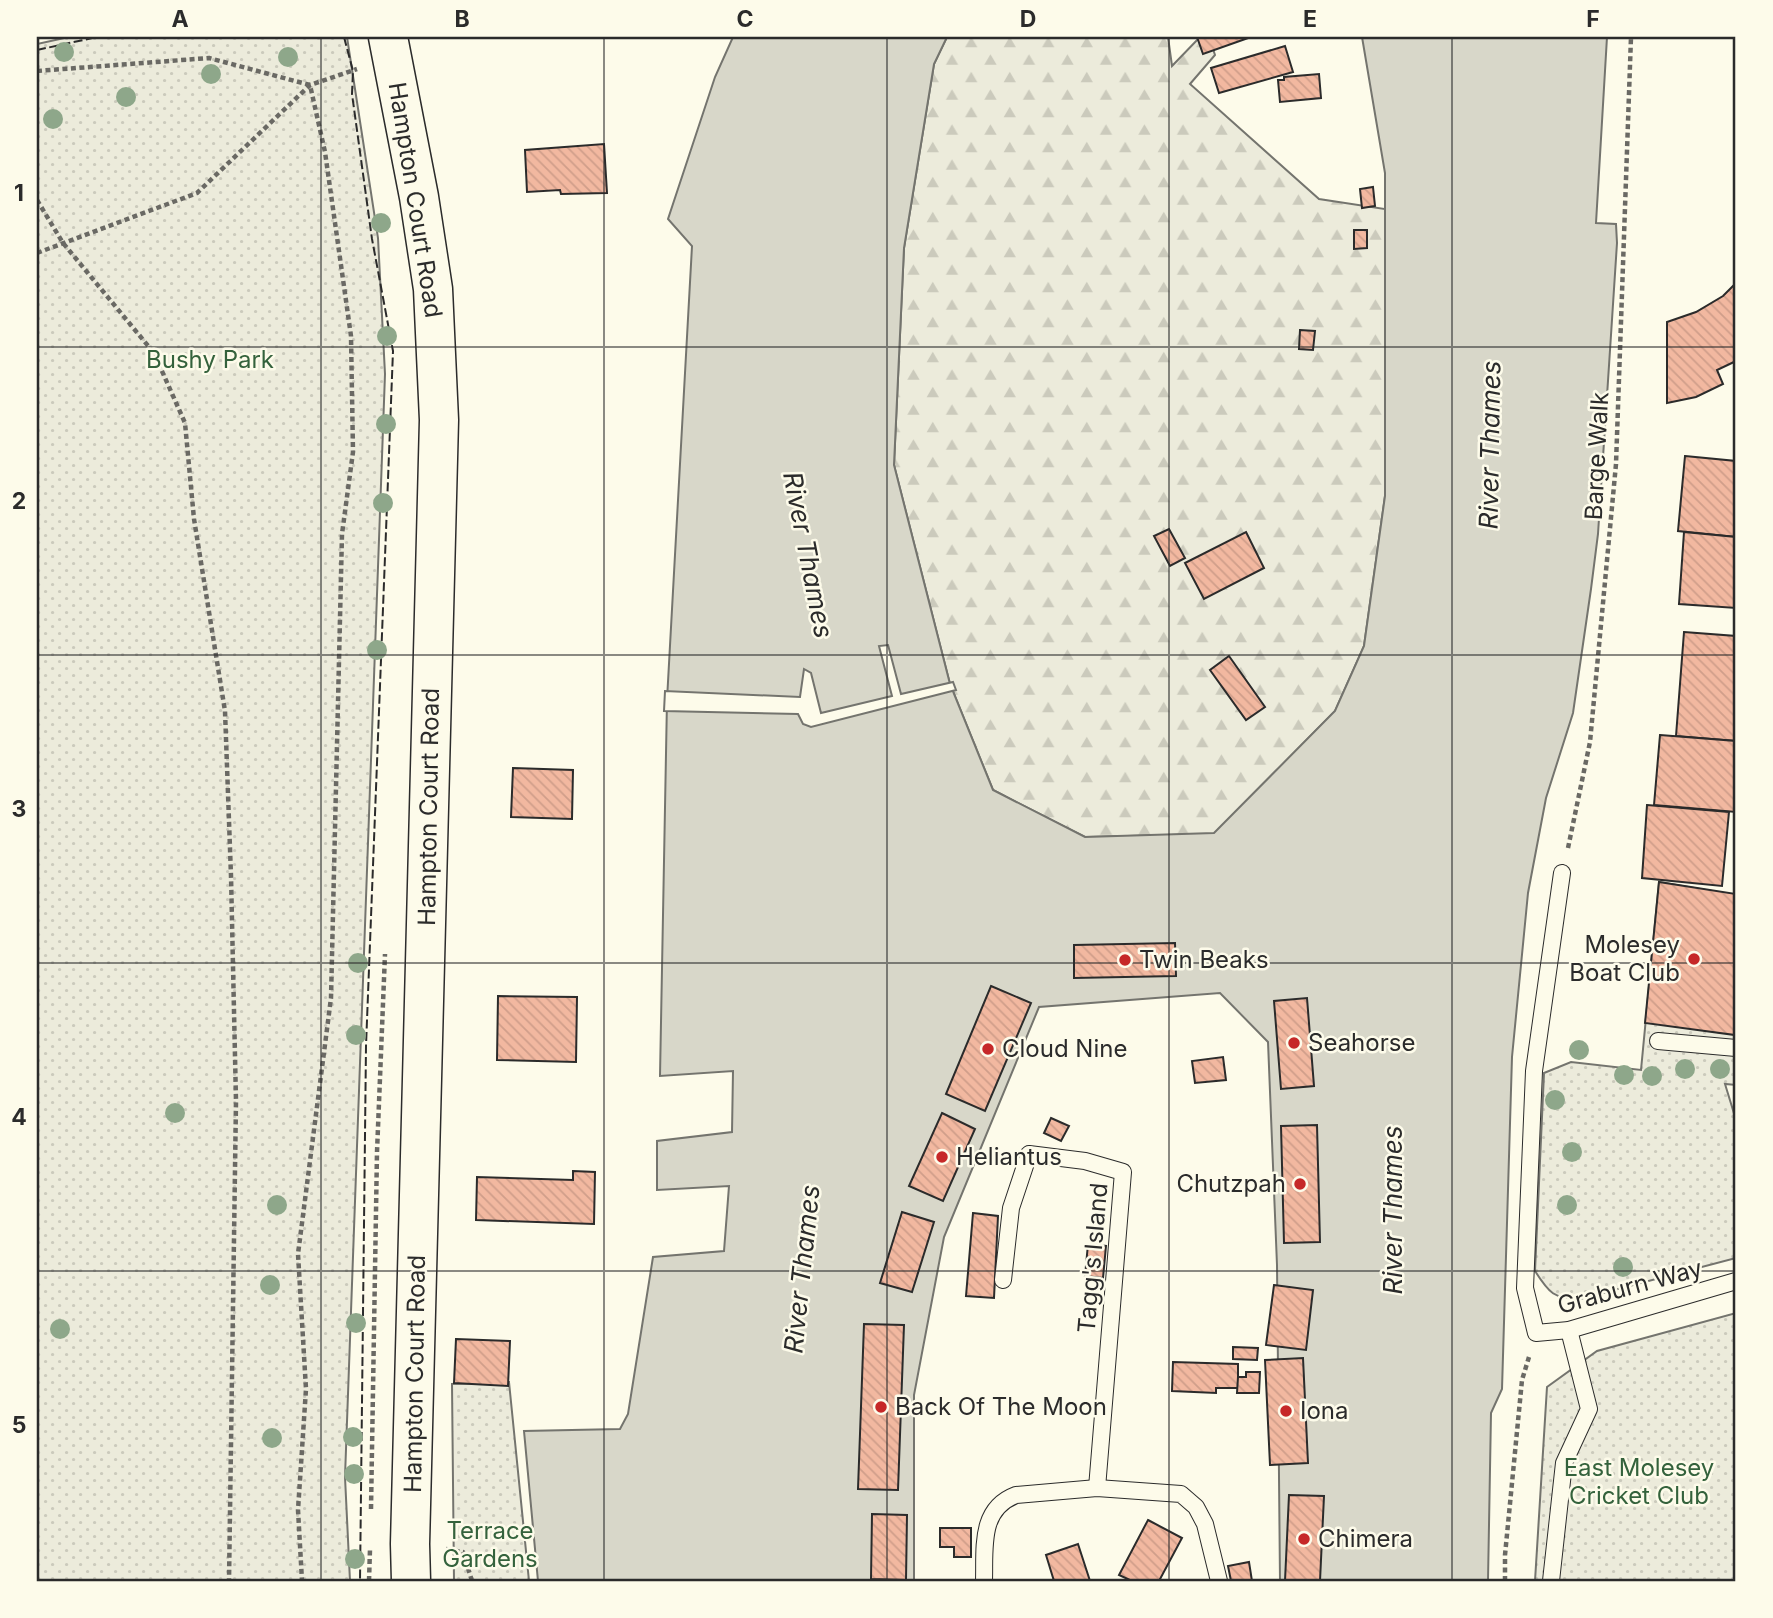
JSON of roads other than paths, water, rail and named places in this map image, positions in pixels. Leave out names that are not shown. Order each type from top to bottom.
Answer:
[{"type":"highway","name":"Hampton Court Road","points":[[388,37],[419,197],[433,289],[439,420],[411,1581]]},
{"type":"lane","name":"Graburn Way","points":[[1562,873],[1534,1071],[1525,1288],[1536,1333],[1569,1330],[1736,1281]]},
{"type":"lane","points":[[1658,1041],[1736,1048]]},
{"type":"lane","name":"Tagg's Island","points":[[1003,1280],[1011,1208],[1029,1154],[1085,1161],[1123,1172],[1097,1488]]},
{"type":"lane","points":[[1551,1581],[1564,1463],[1589,1409],[1569,1330]]},
{"type":"lane","points":[[985,1581],[986,1535],[989,1522],[995,1508],[1004,1500],[1016,1495],[1097,1488],[1181,1494],[1196,1507],[1205,1524],[1219,1581]]},
{"type":"water","name":"River Thames","points":[[733,37],[947,37],[934,64],[904,248],[894,465],[950,684],[993,790],[1085,837],[1214,833],[1335,711],[1364,646],[1385,496],[1385,173],[1362,37],[1607,37],[1596,223],[1616,224],[1617,243],[1598,534],[1573,713],[1546,798],[1528,893],[1512,1057],[1502,1389],[1491,1413],[1488,1581],[1280,1581],[1277,1265],[1268,1042],[1220,993],[1039,1007],[944,1237],[914,1395],[914,1581],[538,1581],[524,1431],[620,1429],[628,1414],[653,1257],[724,1251],[729,1186],[657,1190],[657,1141],[732,1132],[733,1071],[660,1076],[667,700],[692,246],[668,219],[715,77]]},
{"type":"place","name":"Molesey Boat Club","points":[[1694,959]]},
{"type":"place","name":"Twin Beaks","points":[[1125,960]]},
{"type":"place","name":"Seahorse","points":[[1294,1043]]},
{"type":"place","name":"Cloud Nine","points":[[988,1049]]},
{"type":"place","name":"Heliantus","points":[[942,1157]]},
{"type":"place","name":"Chutzpah","points":[[1300,1184]]},
{"type":"place","name":"Back Of The Moon","points":[[881,1407]]},
{"type":"place","name":"Iona","points":[[1286,1411]]},
{"type":"place","name":"Chimera","points":[[1304,1539]]},
{"type":"park label","name":"Bushy Park","points":[[210,360]]},
{"type":"park label","name":"East Molesey Cricket Club","points":[[1639,1482]]},
{"type":"park label","name":"Terrace Gardens","points":[[490,1545]]}]
